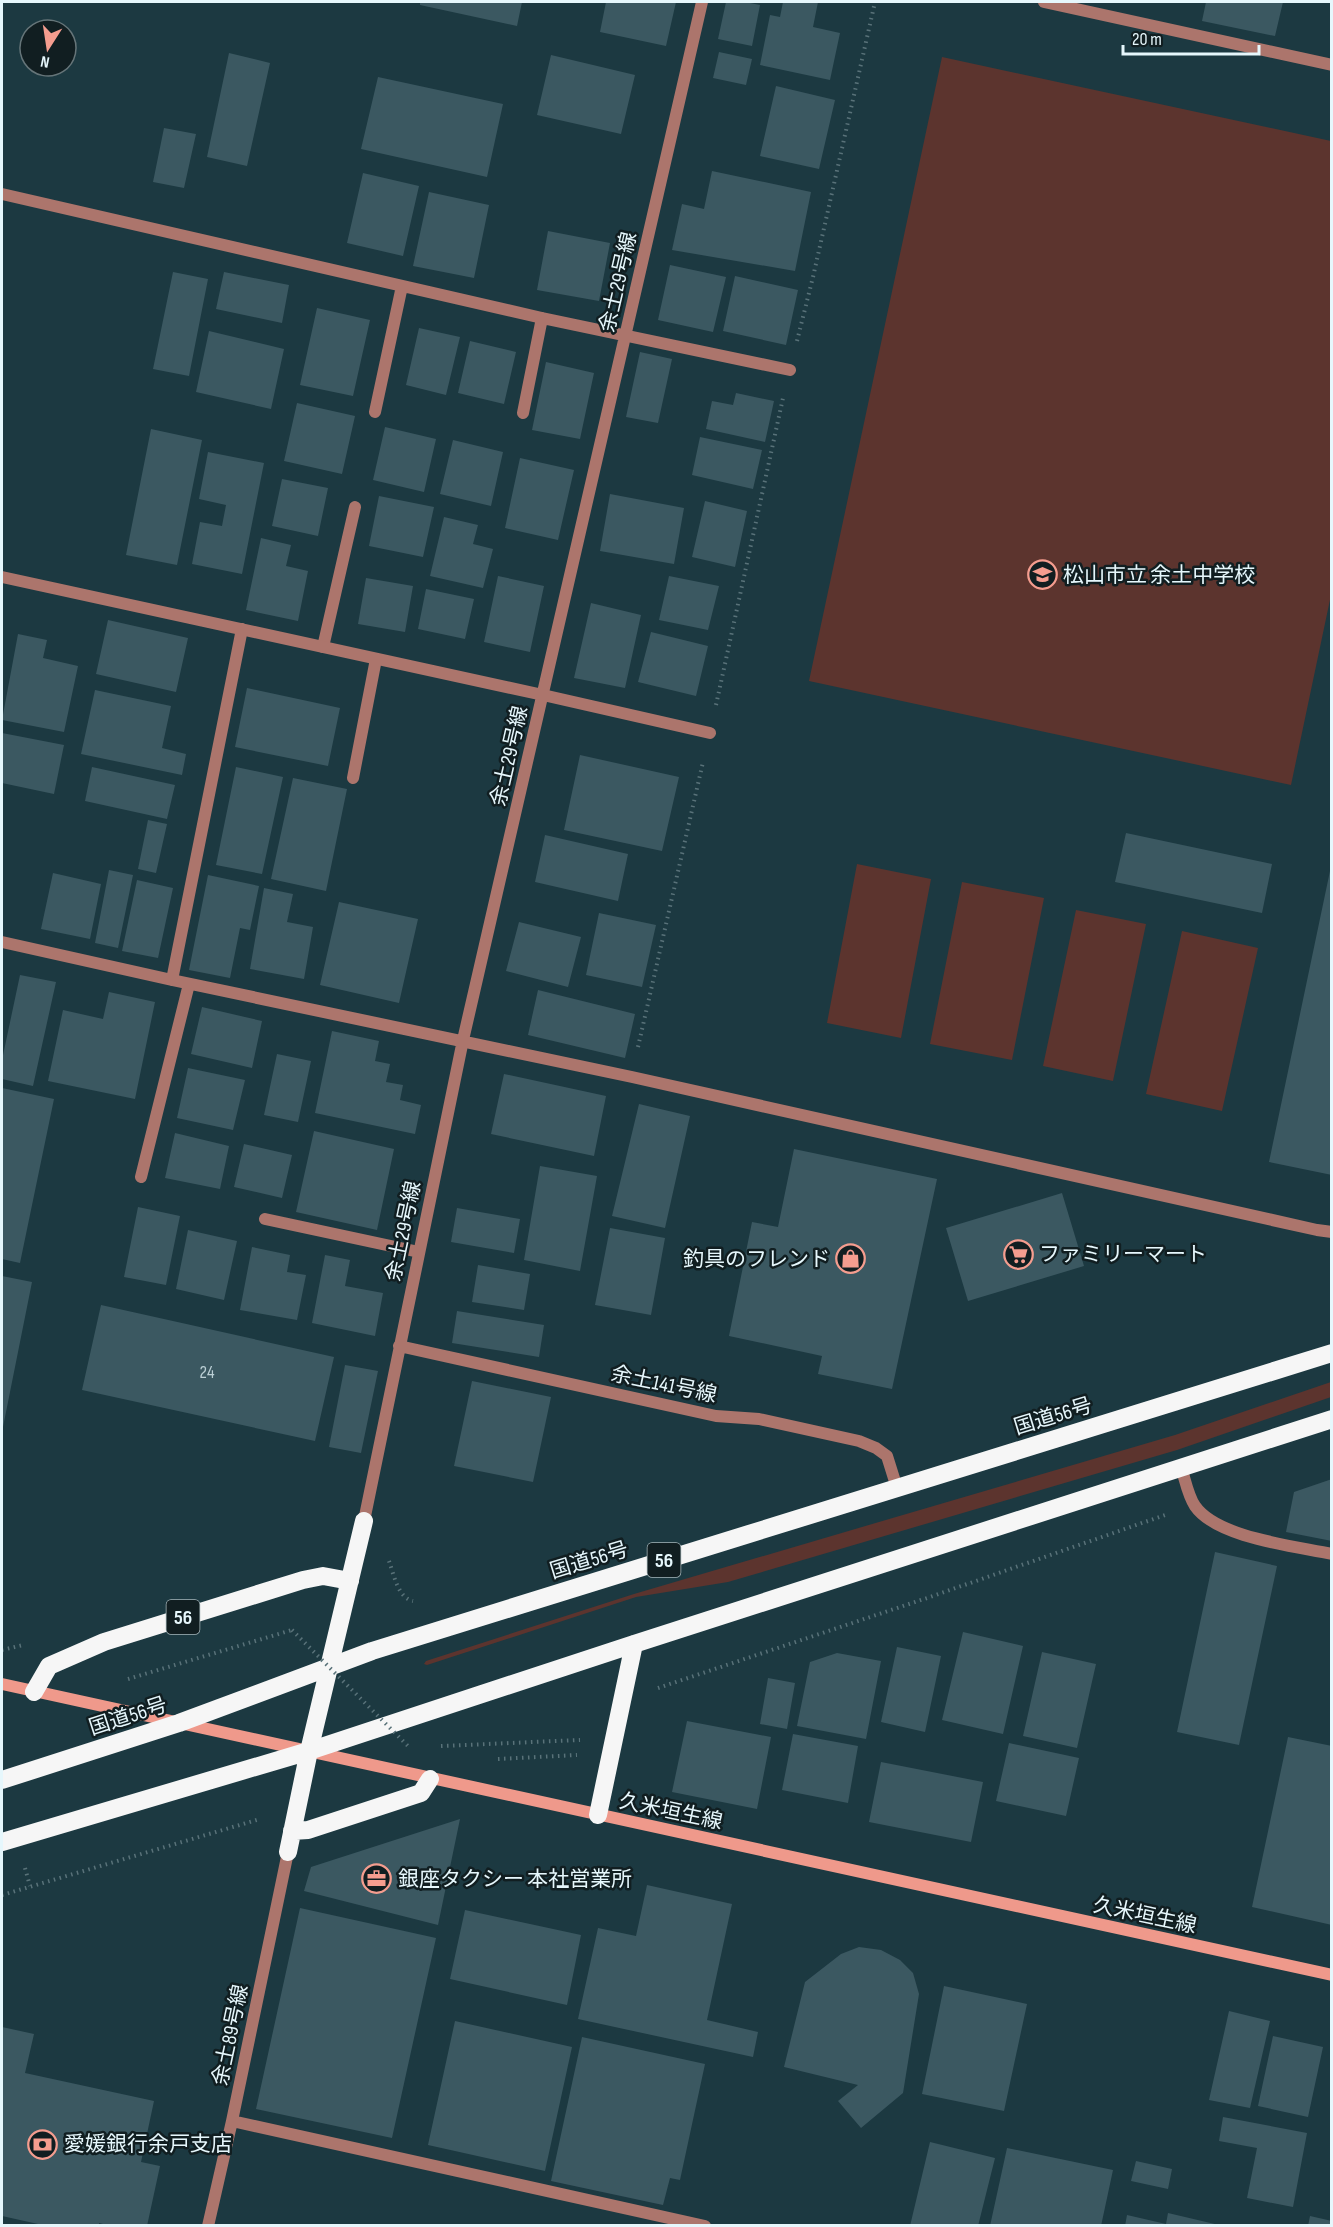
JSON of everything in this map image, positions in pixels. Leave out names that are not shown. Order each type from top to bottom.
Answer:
[{"type":"highway","name":"国道56号","points":[[2,1780],[179,1723],[384,1647],[1332,1353]]},
{"type":"highway","points":[[2,1842],[309,1751],[1332,1419]]},
{"type":"highway","points":[[288,1852],[309,1751],[364,1521]]},
{"type":"highway","name":"56","points":[[34,1692],[49,1666],[104,1642],[303,1580],[323,1576],[350,1581]]},
{"type":"highway","points":[[598,1815],[634,1644]]},
{"type":"highway","points":[[292,1831],[308,1830],[421,1793],[430,1779]]},
{"type":"main road","name":"久米垣生線","points":[[2,1684],[1332,1975]]},
{"type":"street","name":"余土29号線","points":[[364,1521],[463,1040],[702,2]]},
{"type":"street","points":[[1044,2],[1332,65]]},
{"type":"street","points":[[2,194],[542,318],[790,370]]},
{"type":"street","points":[[375,412],[402,286]]},
{"type":"street","points":[[523,413],[542,318]]},
{"type":"street","points":[[323,647],[355,507]]},
{"type":"street","points":[[2,577],[543,695],[710,734]]},
{"type":"street","points":[[172,980],[242,629]]},
{"type":"street","points":[[353,778],[376,659]]},
{"type":"street","points":[[2,942],[189,984],[463,1040],[1332,1232]]},
{"type":"street","points":[[141,1176],[189,984]]},
{"type":"street","points":[[265,1219],[419,1252]]},
{"type":"street","name":"余土141号線","points":[[399,1346],[716,1416],[759,1419],[859,1441],[876,1448],[887,1456],[897,1488]]},
{"type":"street","points":[[1181,1467],[1194,1503],[1218,1526],[1247,1536],[1332,1554]]},
{"type":"street","name":"余土89号線","points":[[208,2226],[288,1852]]},
{"type":"street","points":[[232,2121],[705,2226]]},
{"type":"path","points":[[632,1077],[875,2]]},
{"type":"path","points":[[654,1692],[660,1686],[930,1597],[1194,1503]]},
{"type":"path","points":[[359,1544],[376,1541],[383,1545],[402,1595],[410,1601],[420,1601]]},
{"type":"path","points":[[145,1676],[291,1630],[410,1748]]},
{"type":"path","points":[[2,1650],[30,1642]]},
{"type":"path","points":[[434,1746],[586,1739],[612,1745]]},
{"type":"path","points":[[2,1895],[297,1808]]},
{"type":"shaded area","points":[[942,57],[1331,141],[1331,595],[1291,785],[809,681]]},
{"type":"shaded area","points":[[857,864],[931,879],[901,1038],[827,1023]]},
{"type":"shaded area","points":[[962,882],[1044,898],[1012,1060],[930,1044]]},
{"type":"shaded area","points":[[1076,910],[1146,924],[1113,1081],[1043,1066]]},
{"type":"shaded area","points":[[1182,931],[1258,948],[1222,1111],[1146,1094]]},
{"type":"shaded area","points":[[1331,1382],[1331,1397],[1177,1450],[728,1582],[636,1597],[427,1665],[424,1664],[426,1661],[634,1594],[1175,1435]]},
{"type":"building","points":[[420,2],[522,2],[517,26],[420,5]]},
{"type":"building","points":[[606,2],[676,2],[666,46],[600,32]]},
{"type":"building","points":[[726,2],[760,5],[752,46],[718,39]]},
{"type":"building","points":[[783,2],[818,2],[813,27],[840,33],[830,80],[760,65],[770,15],[780,17]]},
{"type":"building","points":[[1206,2],[1283,2],[1275,36],[1202,21]]},
{"type":"building","points":[[719,52],[752,59],[746,85],[713,78]]},
{"type":"building","points":[[229,53],[270,63],[247,166],[207,157]]},
{"type":"building","points":[[551,55],[635,75],[621,134],[537,115]]},
{"type":"building","points":[[378,77],[503,104],[487,177],[361,149]]},
{"type":"building","points":[[776,86],[835,100],[819,169],[760,156]]},
{"type":"building","points":[[164,128],[196,134],[184,188],[153,182]]},
{"type":"building","points":[[712,171],[811,192],[795,271],[672,250],[682,204],[704,209]]},
{"type":"building","points":[[363,173],[419,186],[403,256],[347,243]]},
{"type":"building","points":[[429,192],[489,205],[474,278],[413,266]]},
{"type":"building","points":[[548,231],[610,243],[599,301],[537,290]]},
{"type":"building","points":[[670,265],[726,277],[713,332],[658,320]]},
{"type":"building","points":[[173,272],[208,279],[189,376],[153,369]]},
{"type":"building","points":[[224,272],[289,285],[282,323],[216,309]]},
{"type":"building","points":[[735,276],[798,290],[786,345],[723,331]]},
{"type":"building","points":[[317,308],[370,320],[353,396],[300,385]]},
{"type":"building","points":[[419,328],[460,337],[446,395],[406,385]]},
{"type":"building","points":[[209,331],[284,349],[271,409],[196,392]]},
{"type":"building","points":[[470,341],[516,352],[504,404],[458,393]]},
{"type":"building","points":[[640,352],[672,359],[658,423],[626,417]]},
{"type":"building","points":[[546,362],[594,373],[580,439],[532,430]]},
{"type":"building","points":[[736,393],[774,401],[765,442],[706,429],[712,401],[733,405]]},
{"type":"building","points":[[297,403],[355,416],[342,474],[284,461]]},
{"type":"building","points":[[385,427],[436,439],[424,492],[373,480]]},
{"type":"building","points":[[151,429],[202,440],[177,565],[126,555]]},
{"type":"building","points":[[700,437],[762,450],[753,489],[692,475]]},
{"type":"building","points":[[453,440],[503,452],[491,506],[440,494]]},
{"type":"building","points":[[208,452],[264,463],[242,574],[192,564],[200,522],[222,526],[226,505],[199,499]]},
{"type":"building","points":[[520,458],[574,470],[558,540],[505,528]]},
{"type":"building","points":[[282,479],[328,488],[318,536],[272,526]]},
{"type":"building","points":[[610,494],[684,508],[674,564],[600,551]]},
{"type":"building","points":[[379,496],[434,507],[423,557],[369,546]]},
{"type":"building","points":[[705,501],[747,511],[735,567],[692,557]]},
{"type":"building","points":[[444,517],[478,525],[473,544],[493,549],[483,588],[430,576]]},
{"type":"building","points":[[261,538],[291,545],[286,566],[308,571],[298,621],[246,610]]},
{"type":"building","points":[[498,576],[544,586],[530,652],[484,642]]},
{"type":"building","points":[[669,576],[719,586],[708,630],[659,620]]},
{"type":"building","points":[[366,578],[413,586],[405,632],[358,624]]},
{"type":"building","points":[[426,589],[474,599],[465,639],[418,629]]},
{"type":"building","points":[[591,603],[641,615],[625,688],[574,678]]},
{"type":"building","points":[[108,620],[188,638],[176,692],[96,674]]},
{"type":"building","points":[[651,632],[708,646],[696,696],[638,682]]},
{"type":"building","points":[[18,634],[47,640],[43,658],[78,666],[64,732],[2,720]]},
{"type":"building","points":[[247,688],[340,708],[328,766],[235,747]]},
{"type":"building","points":[[95,690],[171,706],[162,748],[186,754],[182,775],[81,754]]},
{"type":"building","points":[[2,733],[64,745],[54,794],[2,783]]},
{"type":"building","points":[[580,755],[679,777],[662,851],[564,830]]},
{"type":"building","points":[[92,767],[175,785],[167,819],[85,801]]},
{"type":"building","points":[[236,767],[283,777],[262,874],[216,865]]},
{"type":"building","points":[[293,778],[347,789],[326,891],[271,879]]},
{"type":"building","points":[[148,820],[167,824],[156,873],[138,869]]},
{"type":"building","points":[[1126,833],[1272,864],[1262,913],[1115,882]]},
{"type":"building","points":[[545,835],[628,854],[618,901],[535,882]]},
{"type":"building","points":[[109,870],[133,875],[118,948],[95,943]]},
{"type":"building","points":[[1330,871],[1332,871],[1332,1175],[1269,1162]]},
{"type":"building","points":[[53,873],[101,884],[90,939],[41,929]]},
{"type":"building","points":[[208,875],[259,886],[250,930],[240,928],[230,978],[189,970]]},
{"type":"building","points":[[137,880],[173,888],[158,958],[122,951]]},
{"type":"building","points":[[264,888],[293,894],[287,922],[313,927],[304,979],[250,969]]},
{"type":"building","points":[[339,902],[418,919],[399,1003],[320,985]]},
{"type":"building","points":[[599,913],[656,925],[642,987],[586,975]]},
{"type":"building","points":[[519,922],[581,937],[568,987],[506,971]]},
{"type":"building","points":[[20,975],[56,982],[33,1086],[2,1079],[2,1060]]},
{"type":"building","points":[[538,990],[635,1014],[625,1058],[528,1035]]},
{"type":"building","points":[[109,992],[155,1002],[135,1099],[48,1081],[63,1010],[103,1019]]},
{"type":"building","points":[[202,1007],[262,1021],[252,1068],[191,1054]]},
{"type":"building","points":[[332,1031],[379,1041],[375,1061],[390,1064],[386,1082],[403,1085],[400,1100],[421,1105],[415,1134],[315,1113]]},
{"type":"building","points":[[277,1054],[311,1061],[298,1122],[264,1115]]},
{"type":"building","points":[[188,1068],[245,1080],[233,1130],[177,1118]]},
{"type":"building","points":[[504,1074],[606,1096],[594,1156],[491,1134]]},
{"type":"building","points":[[2,1088],[54,1099],[20,1263],[2,1259]]},
{"type":"building","points":[[639,1104],[690,1116],[665,1228],[612,1216]]},
{"type":"building","points":[[314,1131],[394,1149],[377,1230],[296,1212]]},
{"type":"building","points":[[175,1133],[229,1146],[220,1189],[165,1178]]},
{"type":"building","points":[[244,1144],[292,1155],[282,1198],[234,1187]]},
{"type":"building","points":[[794,1149],[937,1179],[892,1389],[818,1374],[822,1356],[729,1336],[752,1222],[778,1227]]},
{"type":"building","points":[[540,1166],[597,1176],[580,1271],[524,1260]]},
{"type":"building","points":[[1062,1193],[1084,1266],[968,1301],[946,1228]]},
{"type":"building","points":[[138,1207],[180,1216],[166,1285],[124,1277]]},
{"type":"building","points":[[457,1208],[520,1219],[514,1253],[451,1242]]},
{"type":"building","points":[[610,1228],[665,1238],[651,1315],[595,1305]]},
{"type":"building","points":[[188,1230],[237,1241],[224,1300],[176,1289]]},
{"type":"building","points":[[252,1247],[290,1255],[287,1272],[306,1275],[297,1320],[240,1310]]},
{"type":"building","points":[[325,1255],[350,1260],[345,1286],[383,1293],[375,1336],[312,1323]]},
{"type":"building","points":[[478,1265],[530,1274],[524,1310],[472,1302]]},
{"type":"building","points":[[2,1276],[32,1282],[3,1427],[2,1427]]},
{"type":"building","points":[[101,1305],[334,1357],[315,1441],[82,1390]]},
{"type":"building","points":[[457,1311],[544,1325],[539,1357],[452,1343]]},
{"type":"building","points":[[345,1365],[378,1371],[361,1453],[329,1447]]},
{"type":"building","points":[[472,1381],[551,1397],[533,1482],[454,1466]]},
{"type":"building","points":[[1332,1479],[1332,1541],[1286,1532],[1294,1492]]},
{"type":"building","points":[[1215,1552],[1277,1566],[1239,1745],[1177,1732]]},
{"type":"building","points":[[963,1632],[1023,1646],[1003,1734],[942,1720]]},
{"type":"building","points":[[897,1647],[941,1656],[925,1732],[881,1722]]},
{"type":"building","points":[[1042,1652],[1096,1664],[1077,1748],[1023,1736]]},
{"type":"building","points":[[837,1653],[881,1661],[866,1739],[797,1726],[810,1662]]},
{"type":"building","points":[[768,1678],[795,1683],[787,1729],[760,1724]]},
{"type":"building","points":[[687,1721],[771,1737],[757,1809],[672,1792]]},
{"type":"building","points":[[793,1734],[858,1746],[848,1803],[782,1790]]},
{"type":"building","points":[[1288,1737],[1332,1746],[1332,1925],[1252,1907]]},
{"type":"building","points":[[1009,1743],[1079,1758],[1066,1816],[996,1801]]},
{"type":"building","points":[[881,1762],[983,1782],[971,1842],[869,1822]]},
{"type":"building","name":"銀座タクシー 本社営業所","points":[[460,1819],[438,1925],[304,1891],[311,1867]]},
{"type":"building","points":[[647,1885],[732,1904],[707,2020],[758,2032],[753,2057],[578,2019],[598,1928],[636,1936]]},
{"type":"building","points":[[300,1908],[436,1938],[392,2138],[256,2109]]},
{"type":"building","points":[[465,1910],[581,1935],[567,2005],[450,1979]]},
{"type":"building","points":[[859,1947],[881,1950],[900,1960],[913,1973],[919,1994],[903,2093],[861,2128],[838,2101],[858,2085],[784,2067],[805,1982],[841,1954]]},
{"type":"building","points":[[944,1986],[1027,2004],[1004,2111],[922,2094]]},
{"type":"building","points":[[1229,2011],[1270,2021],[1250,2108],[1209,2100]]},
{"type":"building","points":[[455,2021],[572,2047],[545,2171],[428,2145]]},
{"type":"building","points":[[2,2027],[34,2034],[25,2073],[154,2101],[141,2162],[160,2166],[147,2226],[111,2226],[99,2223],[99,2226],[47,2226],[2,2216]]},
{"type":"building","points":[[1273,2036],[1323,2047],[1308,2117],[1258,2106]]},
{"type":"building","points":[[582,2037],[705,2064],[680,2180],[670,2178],[663,2205],[551,2181]]},
{"type":"building","points":[[1223,2117],[1307,2133],[1293,2207],[1247,2198],[1257,2148],[1219,2141]]},
{"type":"building","points":[[930,2142],[995,2158],[978,2226],[910,2226]]},
{"type":"building","points":[[1007,2148],[1113,2170],[1101,2226],[990,2226]]},
{"type":"building","points":[[1136,2161],[1172,2169],[1168,2189],[1131,2181]]},
{"type":"building","points":[[1168,2213],[1219,2226],[1125,2226],[1127,2215],[1166,2224]]},
{"type":"building","points":[[1310,2216],[1332,2221],[1332,2226],[1308,2226]]},
{"type":"place","name":"松山市立 余土中学校","points":[[1042,575]]},
{"type":"place","name":"ファミリーマート","points":[[1018,1254]]},
{"type":"place","name":"釣具のフレンド","points":[[851,1259]]},
{"type":"place","name":"銀座タクシー 本社営業所","points":[[377,1879]]},
{"type":"place","name":"愛媛銀行余戸支店","points":[[43,2144]]}]
